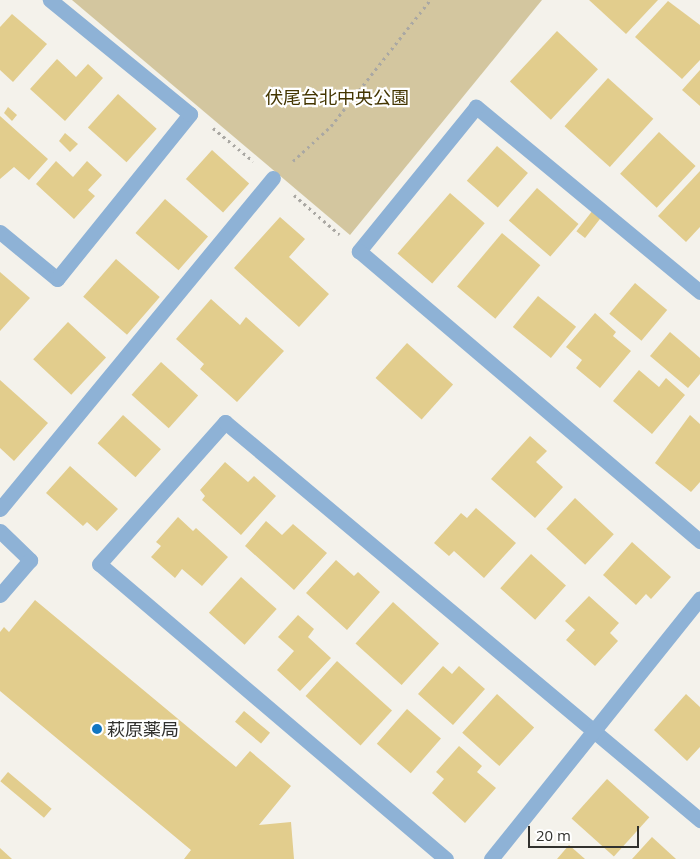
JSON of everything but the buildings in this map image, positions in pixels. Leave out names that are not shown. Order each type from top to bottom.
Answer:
[{"type":"street","points":[[0,232],[57,279],[190,114],[50,0]]},
{"type":"street","points":[[700,292],[476,107],[359,251],[700,541]]},
{"type":"street","points":[[0,509],[273,178]]},
{"type":"street","points":[[446,859],[99,564],[224,422],[700,820]]},
{"type":"street","points":[[0,531],[30,560],[0,595]]},
{"type":"street","points":[[492,859],[700,598]]},
{"type":"path","points":[[273,178],[331,126],[430,0]]},
{"type":"green space","name":"伏尾台北中央公園","points":[[72,0],[542,0],[350,235]]},
{"type":"place","name":"萩原薬局","points":[[97,729]]}]
